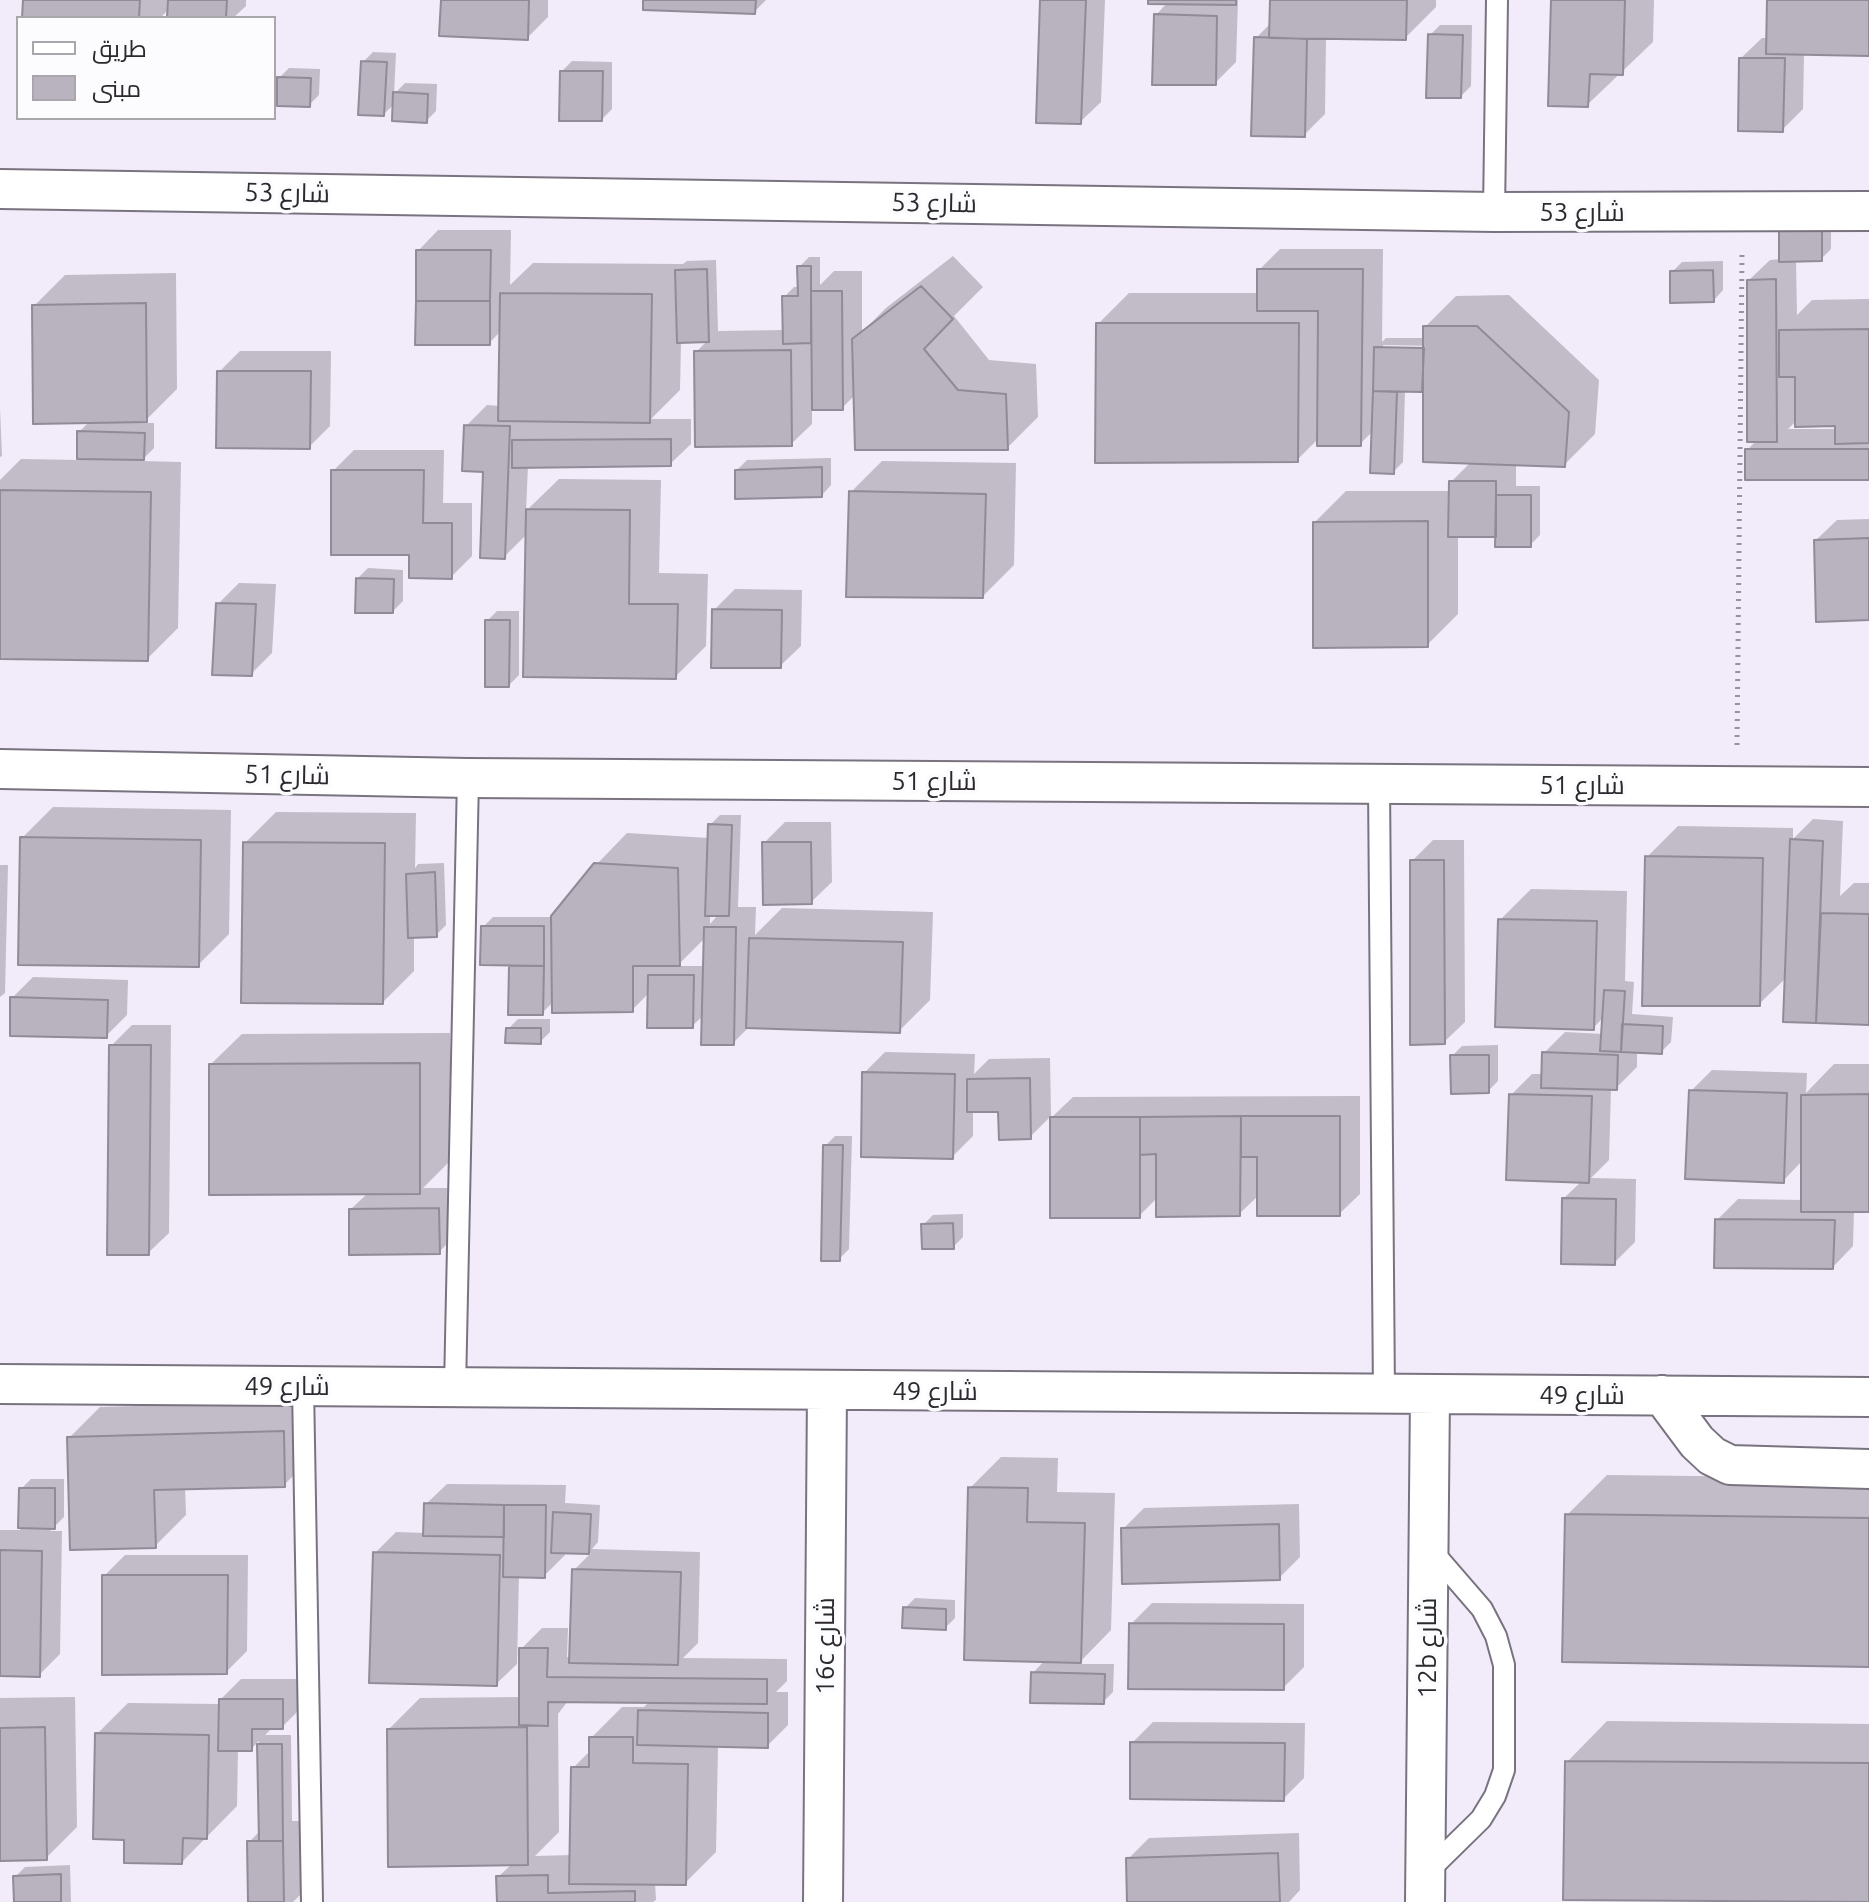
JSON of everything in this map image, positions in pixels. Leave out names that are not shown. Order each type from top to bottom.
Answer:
[{"type":"street","name":"شارع 53","points":[[0,189],[1494,212],[1869,211]]},
{"type":"street","name":"شارع 51","points":[[0,769],[468,778],[1869,787]]},
{"type":"street","name":"شارع 49","points":[[0,1384],[1869,1397]]},
{"type":"street","name":"16c شارع","points":[[823,1902],[827,1390]]},
{"type":"street","name":"12b شارع","points":[[1425,1888],[1430,1395]]},
{"type":"street","points":[[1662,1395],[1697,1442],[1712,1456],[1730,1465],[1869,1469]]},
{"type":"lane","points":[[1494,212],[1497,0]]},
{"type":"lane","points":[[455,1387],[468,778]]},
{"type":"lane","points":[[1379,784],[1384,1395]]},
{"type":"lane","points":[[303,1386],[312,1902]]},
{"type":"lane","points":[[1425,1888],[1481,1819],[1495,1796],[1504,1770],[1504,1665],[1496,1636],[1482,1609],[1428,1547]]},
{"type":"path","points":[[1736,786],[1742,211]]},
{"type":"building","points":[[23,0],[140,0],[139,16],[22,16]]},
{"type":"building","points":[[168,0],[227,0],[226,16],[167,16]]},
{"type":"building","points":[[441,0],[529,0],[528,40],[439,36]]},
{"type":"building","points":[[643,0],[756,0],[755,14],[643,10]]},
{"type":"building","points":[[1040,0],[1086,0],[1081,124],[1036,123]]},
{"type":"building","points":[[1148,0],[1236,0],[1236,5],[1148,4]]},
{"type":"building","points":[[1270,0],[1407,0],[1406,40],[1269,38]]},
{"type":"building","points":[[1551,0],[1625,0],[1623,75],[1590,74],[1588,107],[1548,106]]},
{"type":"building","points":[[1767,0],[1869,0],[1869,56],[1766,54]]},
{"type":"building","points":[[1154,14],[1217,16],[1216,85],[1152,85]]},
{"type":"building","points":[[1428,34],[1463,35],[1461,98],[1426,98]]},
{"type":"building","points":[[1254,37],[1307,39],[1305,137],[1251,136]]},
{"type":"building","points":[[1739,58],[1785,58],[1783,132],[1738,131]]},
{"type":"building","points":[[361,61],[387,62],[384,116],[358,115]]},
{"type":"building","points":[[560,71],[603,71],[602,121],[559,121]]},
{"type":"building","points":[[277,77],[311,78],[310,107],[277,106]]},
{"type":"building","points":[[393,92],[428,94],[427,123],[392,121]]},
{"type":"building","points":[[1822,223],[1822,261],[1779,262],[1779,224]]},
{"type":"building","points":[[416,250],[491,250],[490,301],[416,301]]},
{"type":"building","points":[[797,266],[811,266],[811,343],[783,344],[782,296],[798,296]]},
{"type":"building","points":[[707,269],[709,342],[677,343],[675,270]]},
{"type":"building","points":[[1257,269],[1363,269],[1361,446],[1317,446],[1318,311],[1257,311]]},
{"type":"building","points":[[1713,270],[1714,302],[1670,303],[1670,271]]},
{"type":"building","points":[[1776,279],[1777,442],[1747,442],[1747,280]]},
{"type":"building","points":[[921,286],[953,319],[924,349],[958,390],[1006,394],[1008,450],[855,450],[852,339]]},
{"type":"building","points":[[811,291],[842,291],[843,410],[812,410]]},
{"type":"building","points":[[500,293],[652,294],[650,423],[498,421]]},
{"type":"building","points":[[416,301],[490,301],[490,345],[415,345]]},
{"type":"building","points":[[146,303],[147,422],[33,424],[32,305]]},
{"type":"building","points":[[1096,323],[1299,323],[1298,462],[1095,463]]},
{"type":"building","points":[[1423,326],[1477,326],[1569,412],[1565,467],[1423,462]]},
{"type":"building","points":[[1869,329],[1869,443],[1835,444],[1835,426],[1795,427],[1795,377],[1779,377],[1779,330]]},
{"type":"building","points":[[1374,347],[1424,348],[1422,392],[1373,391]]},
{"type":"building","points":[[791,350],[792,446],[695,447],[694,351]]},
{"type":"building","points":[[217,371],[311,371],[310,449],[216,448]]},
{"type":"building","points":[[1373,391],[1397,392],[1394,474],[1370,473]]},
{"type":"building","points":[[464,425],[510,426],[505,559],[480,558],[483,472],[462,471]]},
{"type":"building","points":[[77,431],[145,433],[144,460],[77,459]]},
{"type":"building","points":[[671,439],[671,466],[512,468],[512,440]]},
{"type":"building","points":[[1745,449],[1869,449],[1869,480],[1745,480]]},
{"type":"building","points":[[822,467],[822,497],[735,499],[735,470]]},
{"type":"building","points":[[331,470],[424,470],[423,523],[452,523],[452,579],[409,578],[409,555],[331,555]]},
{"type":"building","points":[[1449,481],[1496,481],[1496,537],[1448,537]]},
{"type":"building","points":[[0,490],[151,492],[148,661],[0,659]]},
{"type":"building","points":[[849,491],[986,494],[983,598],[846,597]]},
{"type":"building","points":[[1496,495],[1531,495],[1531,547],[1495,547]]},
{"type":"building","points":[[526,509],[630,510],[629,604],[678,604],[676,679],[523,677]]},
{"type":"building","points":[[1428,521],[1428,647],[1313,648],[1313,522]]},
{"type":"building","points":[[1869,538],[1869,620],[1816,622],[1814,540]]},
{"type":"building","points":[[356,578],[394,579],[393,613],[355,613]]},
{"type":"building","points":[[216,603],[256,604],[252,676],[212,675]]},
{"type":"building","points":[[712,609],[782,610],[781,668],[711,668]]},
{"type":"building","points":[[485,620],[510,620],[509,687],[485,687]]},
{"type":"building","points":[[708,824],[732,825],[729,916],[705,916]]},
{"type":"building","points":[[20,837],[201,840],[199,967],[18,965]]},
{"type":"building","points":[[1790,839],[1823,841],[1816,1023],[1783,1022]]},
{"type":"building","points":[[243,842],[385,843],[383,1004],[241,1003]]},
{"type":"building","points":[[762,842],[811,842],[812,904],[763,905]]},
{"type":"building","points":[[1645,856],[1763,858],[1760,1006],[1642,1006]]},
{"type":"building","points":[[1410,860],[1444,860],[1445,1044],[1410,1045]]},
{"type":"building","points":[[594,863],[678,868],[680,966],[633,966],[633,1012],[552,1013],[551,916]]},
{"type":"building","points":[[435,872],[437,937],[408,938],[406,874]]},
{"type":"building","points":[[1821,913],[1869,914],[1869,1025],[1816,1023]]},
{"type":"building","points":[[1498,919],[1597,921],[1594,1030],[1495,1027]]},
{"type":"building","points":[[481,926],[544,926],[544,966],[480,965]]},
{"type":"building","points":[[704,927],[736,927],[734,1045],[701,1045]]},
{"type":"building","points":[[749,938],[903,942],[900,1033],[746,1028]]},
{"type":"building","points":[[509,966],[544,966],[543,1015],[508,1015]]},
{"type":"building","points":[[648,975],[694,975],[693,1028],[647,1028]]},
{"type":"building","points":[[1604,990],[1625,991],[1621,1052],[1600,1051]]},
{"type":"building","points":[[10,997],[108,1000],[107,1038],[10,1036]]},
{"type":"building","points":[[1622,1024],[1663,1026],[1662,1054],[1621,1052]]},
{"type":"building","points":[[506,1028],[541,1028],[541,1044],[505,1043]]},
{"type":"building","points":[[109,1045],[151,1045],[149,1255],[107,1255]]},
{"type":"building","points":[[1542,1052],[1618,1055],[1617,1090],[1541,1088]]},
{"type":"building","points":[[1450,1055],[1489,1055],[1489,1093],[1451,1094]]},
{"type":"building","points":[[420,1063],[420,1194],[209,1195],[209,1064]]},
{"type":"building","points":[[862,1072],[955,1074],[953,1159],[861,1157]]},
{"type":"building","points":[[1030,1078],[1031,1139],[999,1140],[998,1112],[967,1112],[967,1079]]},
{"type":"building","points":[[1689,1090],[1787,1093],[1784,1183],[1685,1179]]},
{"type":"building","points":[[1509,1094],[1592,1096],[1589,1183],[1506,1180]]},
{"type":"building","points":[[1869,1094],[1869,1212],[1801,1212],[1801,1095]]},
{"type":"building","points":[[1241,1116],[1340,1116],[1340,1216],[1257,1216],[1257,1157],[1241,1157]]},
{"type":"building","points":[[1241,1116],[1240,1216],[1156,1217],[1156,1154],[1140,1155],[1140,1117]]},
{"type":"building","points":[[1050,1117],[1140,1117],[1140,1218],[1050,1218]]},
{"type":"building","points":[[823,1145],[843,1145],[840,1261],[821,1261]]},
{"type":"building","points":[[1562,1198],[1616,1199],[1615,1265],[1561,1264]]},
{"type":"building","points":[[439,1208],[440,1254],[349,1255],[349,1209]]},
{"type":"building","points":[[1715,1219],[1835,1220],[1833,1269],[1714,1268]]},
{"type":"building","points":[[953,1223],[954,1249],[922,1249],[921,1224]]},
{"type":"building","points":[[284,1431],[285,1487],[154,1490],[156,1548],[70,1550],[67,1437]]},
{"type":"building","points":[[968,1487],[1028,1488],[1027,1522],[1085,1523],[1081,1663],[964,1660]]},
{"type":"building","points":[[19,1488],[55,1488],[55,1529],[18,1528]]},
{"type":"building","points":[[424,1503],[504,1505],[504,1537],[423,1536]]},
{"type":"building","points":[[504,1505],[546,1505],[545,1578],[503,1577]]},
{"type":"building","points":[[553,1512],[591,1514],[589,1554],[551,1553]]},
{"type":"building","points":[[1565,1514],[1869,1518],[1869,1667],[1562,1662]]},
{"type":"building","points":[[1279,1524],[1280,1580],[1122,1584],[1121,1528]]},
{"type":"building","points":[[0,1550],[42,1551],[40,1677],[0,1676]]},
{"type":"building","points":[[373,1552],[500,1555],[497,1686],[369,1683]]},
{"type":"building","points":[[572,1569],[681,1572],[678,1665],[569,1663]]},
{"type":"building","points":[[102,1575],[228,1575],[227,1674],[102,1675]]},
{"type":"building","points":[[903,1607],[946,1609],[946,1630],[902,1628]]},
{"type":"building","points":[[1129,1623],[1284,1624],[1284,1690],[1128,1689]]},
{"type":"building","points":[[519,1648],[548,1648],[547,1677],[767,1679],[767,1704],[548,1702],[548,1726],[519,1725]]},
{"type":"building","points":[[1031,1672],[1105,1674],[1104,1704],[1030,1703]]},
{"type":"building","points":[[219,1699],[283,1699],[283,1729],[252,1729],[252,1751],[218,1751]]},
{"type":"building","points":[[638,1710],[768,1713],[768,1748],[637,1745]]},
{"type":"building","points":[[45,1727],[47,1860],[0,1861],[0,1728]]},
{"type":"building","points":[[527,1727],[528,1865],[388,1867],[387,1729]]},
{"type":"building","points":[[95,1733],[209,1735],[207,1839],[183,1838],[182,1864],[124,1863],[124,1840],[93,1839]]},
{"type":"building","points":[[589,1737],[633,1737],[633,1763],[688,1764],[686,1885],[569,1884],[571,1767],[589,1767]]},
{"type":"building","points":[[1130,1742],[1285,1743],[1284,1801],[1130,1799]]},
{"type":"building","points":[[257,1744],[282,1744],[283,1841],[259,1841]]},
{"type":"building","points":[[1565,1761],[1869,1763],[1869,1902],[1563,1900]]},
{"type":"building","points":[[247,1841],[283,1841],[284,1902],[248,1902]]},
{"type":"building","points":[[1278,1853],[1280,1902],[1127,1902],[1126,1858]]},
{"type":"building","points":[[61,1874],[61,1902],[14,1902],[13,1876]]},
{"type":"building","points":[[548,1875],[548,1893],[635,1891],[635,1902],[497,1902],[496,1876]]}]
